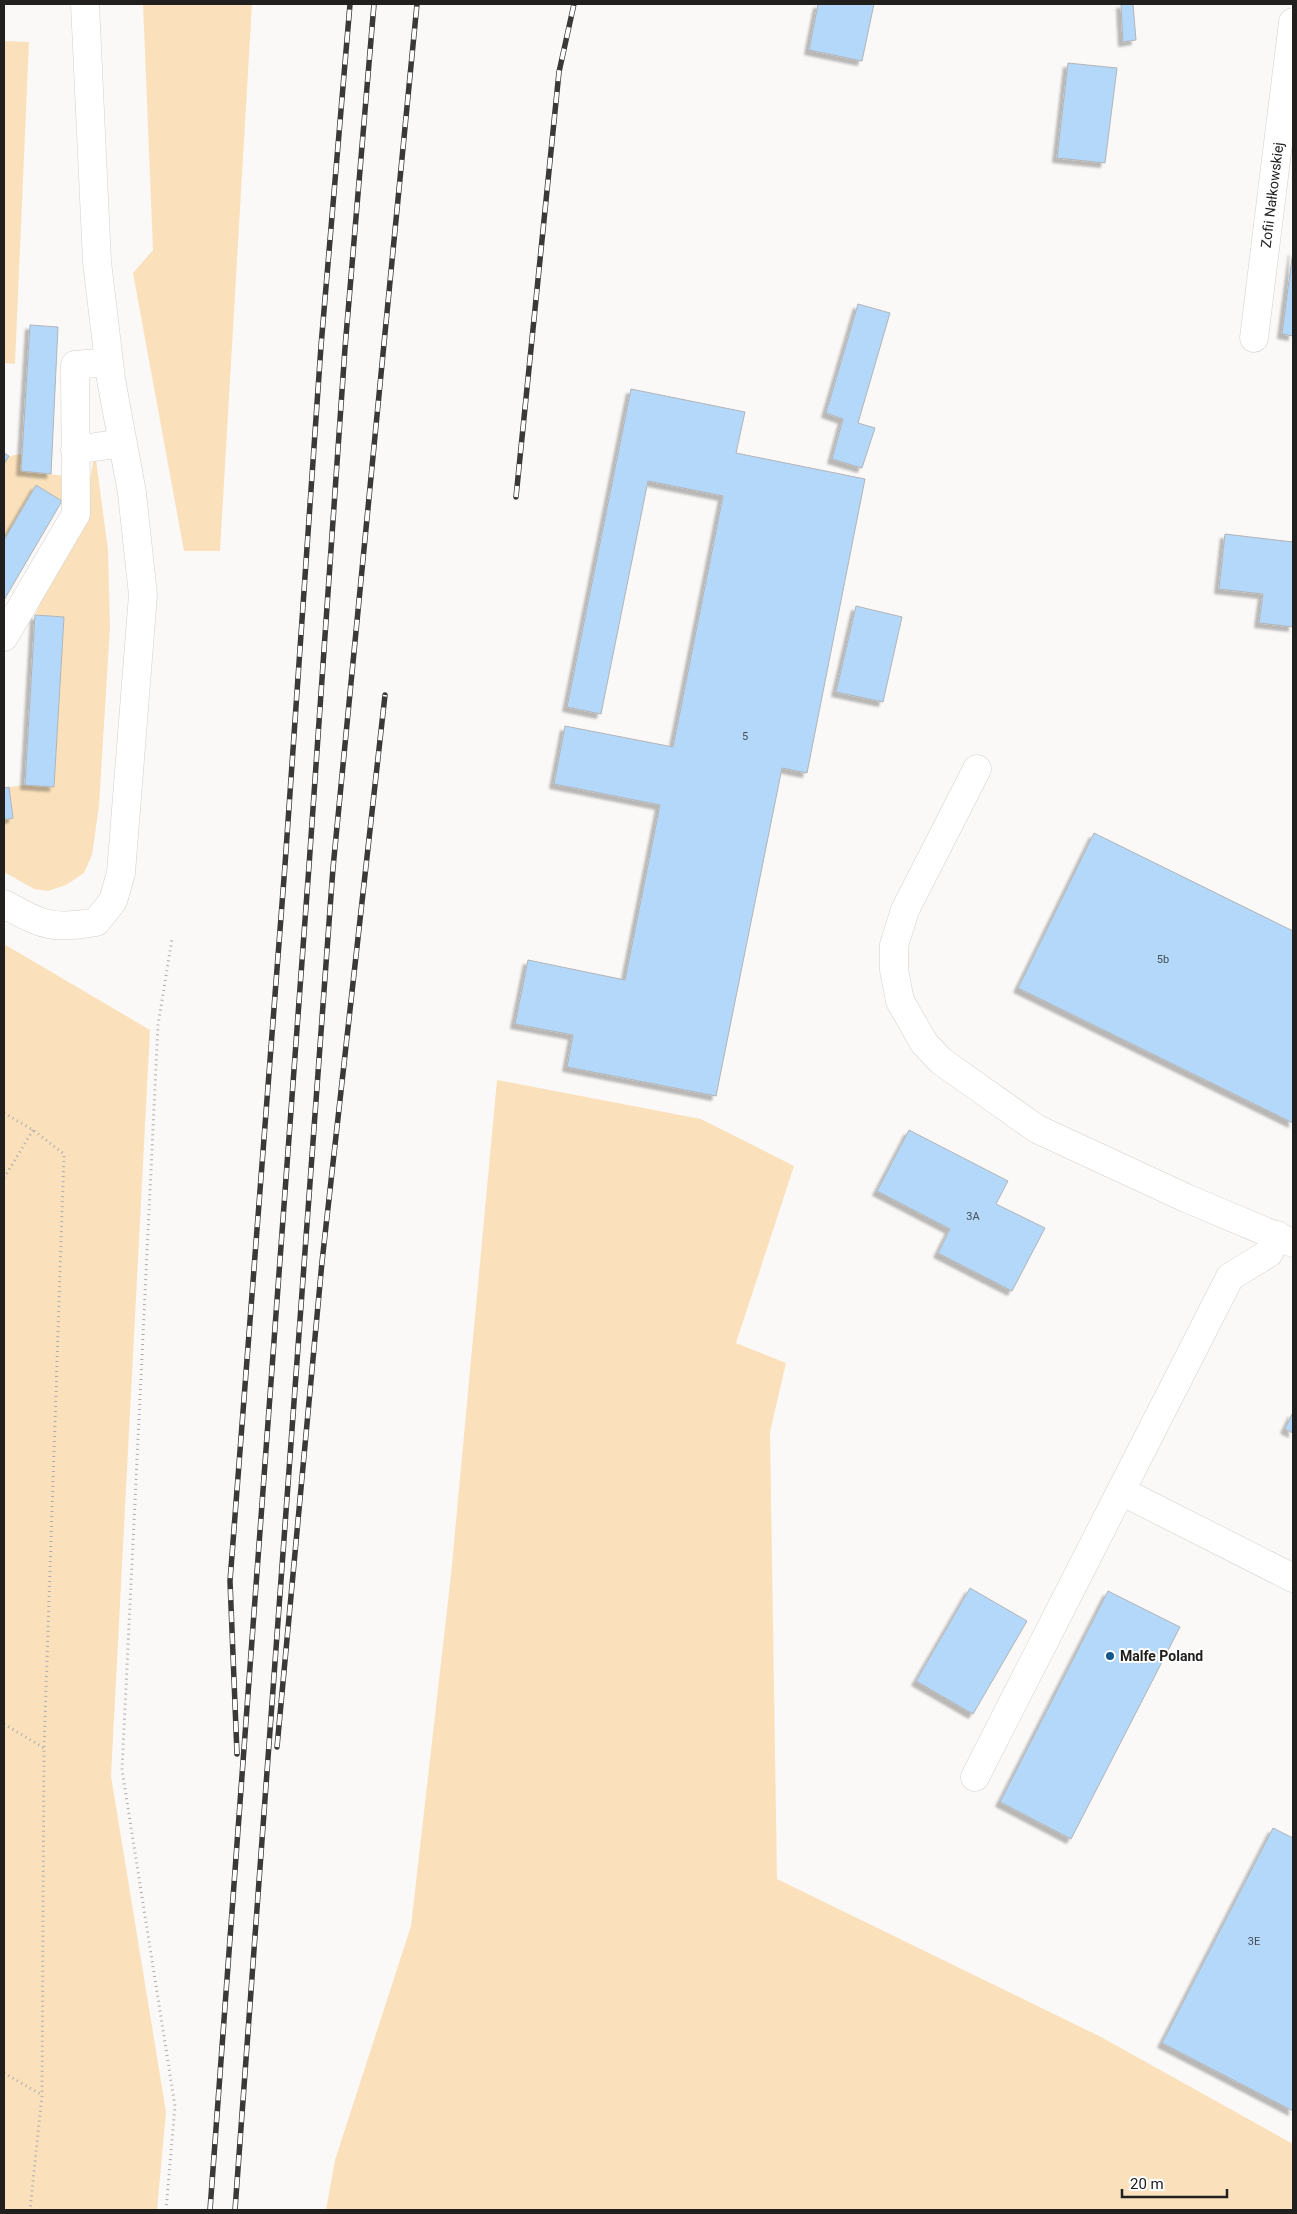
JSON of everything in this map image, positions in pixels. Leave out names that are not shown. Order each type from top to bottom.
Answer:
[{"type":"street","points":[[4,904],[39,923],[67,927],[96,922],[113,901],[121,873],[143,595],[132,493],[109,362],[97,262],[85,4]]},
{"type":"street","name":"Zofii Nałkowskiej","points":[[1254,338],[1293,22]]},
{"type":"street","points":[[4,637],[76,514],[75,365],[109,362]]},
{"type":"street","points":[[75,450],[122,443]]},
{"type":"street","points":[[975,1777],[1230,1277],[1269,1253],[1285,1239],[1186,1198],[1037,1128],[941,1061],[924,1043],[900,1001],[894,970],[894,945],[905,910],[977,769]]},
{"type":"street","points":[[1121,1491],[1293,1578]]},
{"type":"path","points":[[166,2210],[175,2106],[122,1770],[158,1026],[172,939]]},
{"type":"path","points":[[4,1113],[33,1130],[64,1154],[44,1748],[42,2095],[30,2210]]},
{"type":"path","points":[[4,1178],[33,1130]]},
{"type":"path","points":[[4,1724],[44,1748]]},
{"type":"path","points":[[4,2073],[42,2095]]},
{"type":"shaded area","points":[[143,4],[252,4],[220,551],[184,551],[133,273],[153,250]]},
{"type":"shaded area","points":[[4,41],[29,42],[15,364],[4,363]]},
{"type":"shaded area","points":[[95,452],[108,550],[110,627],[99,806],[92,855],[84,873],[66,885],[48,891],[34,889],[4,872],[4,820],[13,818],[9,787],[25,785],[54,787],[64,617],[35,615],[85,505]]},
{"type":"shaded area","points":[[22,454],[21,471],[65,476],[62,501],[36,486],[4,540],[4,464],[9,456]]},
{"type":"shaded area","points":[[4,944],[150,1030],[111,1776],[166,2112],[157,2210],[4,2210]]},
{"type":"shaded area","points":[[497,1080],[701,1119],[794,1166],[736,1343],[786,1363],[770,1432],[777,1879],[1101,2037],[1293,2144],[1293,2210],[326,2210],[335,2160],[411,1926],[451,1575]]},
{"type":"building","points":[[818,4],[874,4],[862,61],[809,50]]},
{"type":"building","points":[[1121,4],[1133,4],[1136,40],[1123,42]]},
{"type":"building","points":[[1068,63],[1117,68],[1105,163],[1057,158]]},
{"type":"building","points":[[1293,251],[1293,336],[1282,334]]},
{"type":"building","points":[[858,304],[890,313],[858,423],[875,428],[862,468],[832,459],[843,419],[826,413]]},
{"type":"building","points":[[30,325],[58,327],[51,474],[21,471]]},
{"type":"building","points":[[631,389],[745,412],[736,453],[865,479],[807,773],[782,768],[716,1096],[567,1067],[573,1035],[515,1024],[528,960],[625,980],[660,805],[554,784],[565,726],[673,747],[723,496],[648,481],[601,714],[567,707]]},
{"type":"building","points":[[4,453],[9,456],[4,464]]},
{"type":"building","points":[[36,485],[62,501],[4,600],[4,540]]},
{"type":"building","points":[[1225,534],[1293,542],[1293,627],[1259,623],[1263,594],[1219,589]]},
{"type":"building","points":[[856,606],[902,617],[883,702],[836,692]]},
{"type":"building","points":[[35,615],[64,617],[54,787],[25,785]]},
{"type":"building","points":[[9,787],[13,818],[4,820],[4,788]]},
{"type":"building","points":[[1094,833],[1293,931],[1293,1123],[1018,988]]},
{"type":"building","points":[[909,1130],[1008,1181],[996,1204],[1045,1228],[1012,1291],[938,1253],[950,1229],[877,1191]]},
{"type":"building","points":[[1293,1412],[1293,1433],[1285,1429]]},
{"type":"building","points":[[970,1588],[1027,1621],[973,1714],[916,1681]]},
{"type":"building","points":[[1108,1591],[1180,1627],[1071,1839],[1000,1802]]},
{"type":"building","points":[[1273,1828],[1293,1838],[1293,2111],[1162,2043]]},
{"type":"railway","points":[[237,1754],[230,1581],[285,865],[321,346],[350,4]]},
{"type":"railway","points":[[210,2210],[309,866],[345,348],[374,4]]},
{"type":"railway","points":[[235,2210],[333,868],[417,4]]},
{"type":"railway","points":[[516,497],[559,72],[574,4]]},
{"type":"railway","points":[[277,1747],[322,1262],[385,695]]},
{"type":"place","name":"Malfe Poland","points":[[1110,1656]]}]
